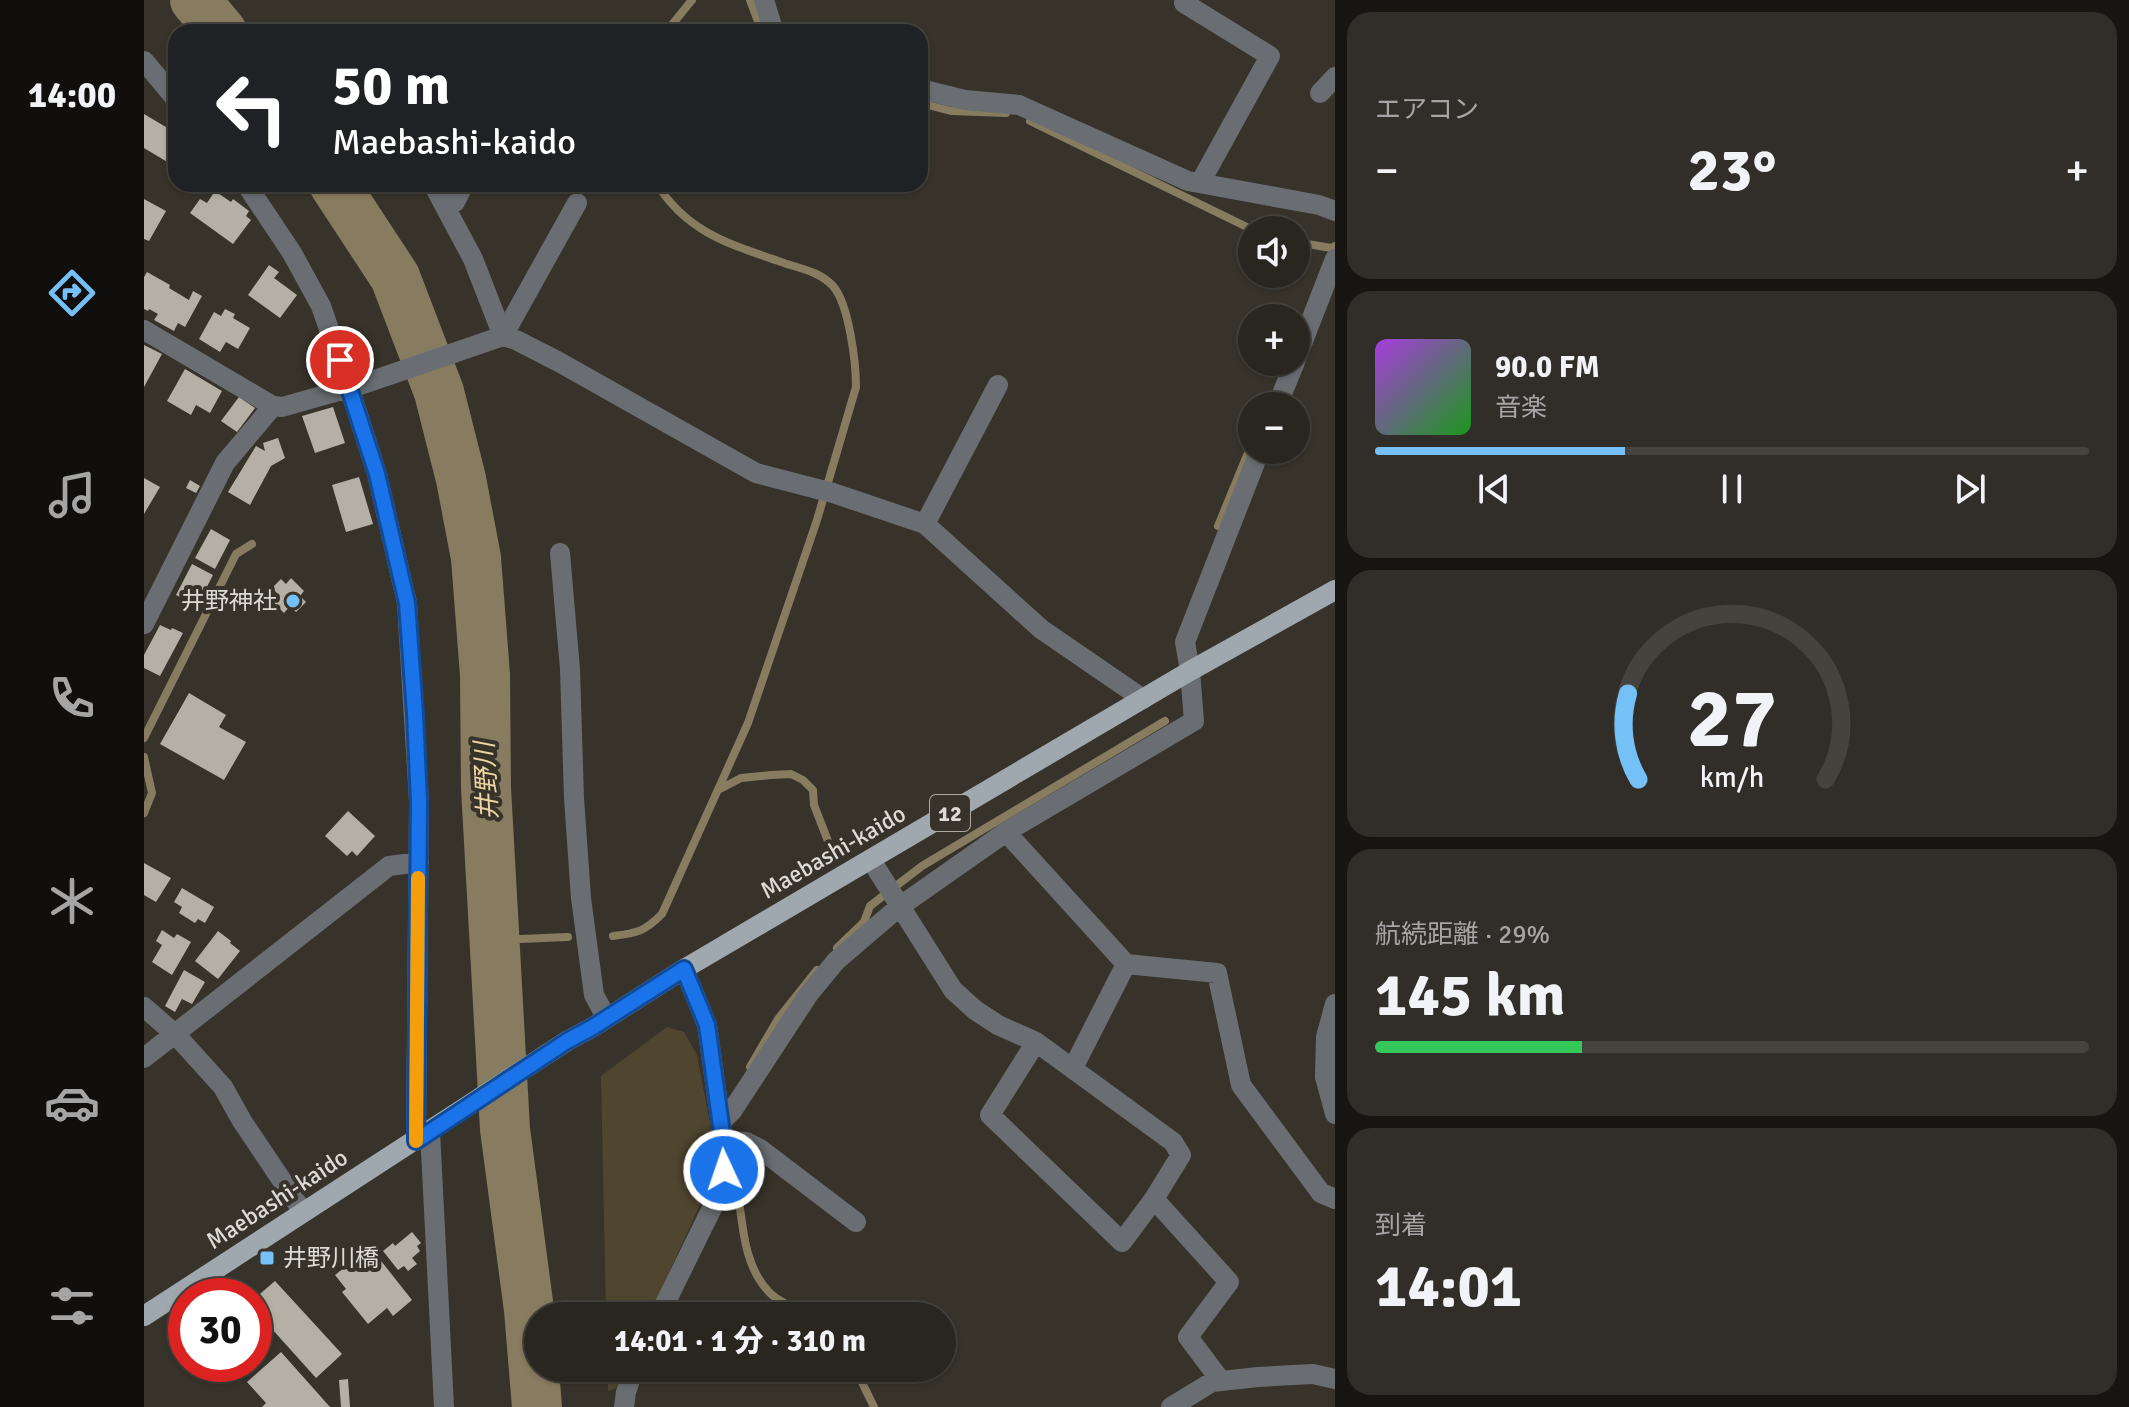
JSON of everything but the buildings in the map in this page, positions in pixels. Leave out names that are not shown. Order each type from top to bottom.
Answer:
[{"type":"main road","name":"Maebashi-kaido","points":[[144,1316],[567,1041],[684,969],[1190,671],[1335,590]]},
{"type":"street","points":[[764,0],[771,24]]},
{"type":"street","points":[[1184,3],[1270,56],[1200,183]]},
{"type":"street","points":[[144,61],[168,90]]},
{"type":"street","points":[[1320,93],[1335,77]]},
{"type":"street","points":[[928,91],[965,100],[1019,105],[1188,181],[1319,205],[1335,211]]},
{"type":"street","points":[[251,192],[292,253],[321,306],[355,386],[407,603],[419,801],[428,1133],[444,1407]]},
{"type":"street","points":[[437,192],[473,259],[500,337]]},
{"type":"street","points":[[446,208],[455,202],[460,192]]},
{"type":"street","points":[[500,337],[577,203]]},
{"type":"street","points":[[1310,322],[1335,259]]},
{"type":"street","points":[[144,330],[273,406],[282,407],[500,337],[516,340],[756,473],[833,493],[925,524],[1041,629],[1143,699]]},
{"type":"street","points":[[925,524],[998,385]]},
{"type":"street","points":[[144,624],[225,463],[273,406]]},
{"type":"street","points":[[722,1131],[785,1028],[836,961],[899,907],[1006,832],[1194,721],[1185,642],[1255,464]]},
{"type":"street","points":[[560,553],[570,669],[581,898],[594,995],[606,1017]]},
{"type":"street","points":[[1006,832],[1126,964],[1217,973],[1241,1085],[1321,1193],[1335,1199]]},
{"type":"street","points":[[871,860],[953,990],[998,1025],[1036,1042],[1073,1068],[1177,1148],[1181,1155],[1122,1242],[990,1115],[1036,1042]]},
{"type":"street","points":[[144,1058],[389,866],[419,862]]},
{"type":"street","points":[[1073,1068],[1126,964]]},
{"type":"street","points":[[666,1302],[713,1206],[724,1170],[722,1131],[707,1025],[684,969]]},
{"type":"street","points":[[1335,1004],[1326,1037],[1325,1077],[1335,1114]]},
{"type":"street","points":[[144,1007],[176,1035],[223,1087],[303,1212]]},
{"type":"street","points":[[722,1131],[760,1149],[856,1222]]},
{"type":"street","points":[[1154,1199],[1229,1282],[1188,1337],[1221,1381]]},
{"type":"street","points":[[1171,1407],[1212,1382],[1313,1374],[1335,1379]]},
{"type":"street","points":[[624,1407],[629,1382]]},
{"type":"shaded area","points":[[667,1027],[684,1032],[697,1055],[712,1134],[710,1183],[655,1302],[606,1302],[601,1076]]},
{"type":"shaded area","points":[[608,1382],[619,1382],[616,1388],[608,1391]]},
{"type":"waterway","name":"井野川","points":[[195,0],[215,24]]},
{"type":"waterway","points":[[672,24],[692,0]]},
{"type":"waterway","points":[[750,0],[759,24]]},
{"type":"waterway","points":[[928,105],[951,111],[1006,113]]},
{"type":"waterway","points":[[1030,121],[1238,223]]},
{"type":"waterway","name":"井野川","points":[[339,192],[395,277],[439,392],[461,479],[476,558],[485,675],[486,788],[505,1129],[529,1310],[537,1407]]},
{"type":"waterway","points":[[613,936],[640,931],[662,914],[748,723],[817,520],[856,387],[847,320],[833,286],[822,277],[713,236],[683,215],[663,192]]},
{"type":"waterway","points":[[1310,244],[1335,246]]},
{"type":"waterway","points":[[1218,526],[1243,464]]},
{"type":"waterway","points":[[144,738],[236,554],[252,544]]},
{"type":"waterway","points":[[837,948],[864,922],[870,906],[922,866],[1165,721]]},
{"type":"waterway","points":[[144,757],[152,793],[144,813]]},
{"type":"waterway","points":[[720,789],[741,778],[791,774],[813,790],[814,805],[828,841]]},
{"type":"waterway","points":[[494,940],[568,937]]},
{"type":"waterway","points":[[750,1067],[778,1019],[817,970]]},
{"type":"waterway","points":[[738,1193],[746,1246],[754,1270],[769,1292],[782,1302]]},
{"type":"waterway","points":[[862,1382],[874,1407]]},
{"type":"slow traffic","points":[[416,1141],[418,878]]},
{"type":"place","name":"井野神社","points":[[293,601]]},
{"type":"place","name":"井野川橋","points":[[267,1258]]},
{"type":"route","points":[[340,360],[377,474],[407,603],[419,801],[416,1141],[567,1041],[684,969],[707,1025],[723,1140],[724,1170]]}]
